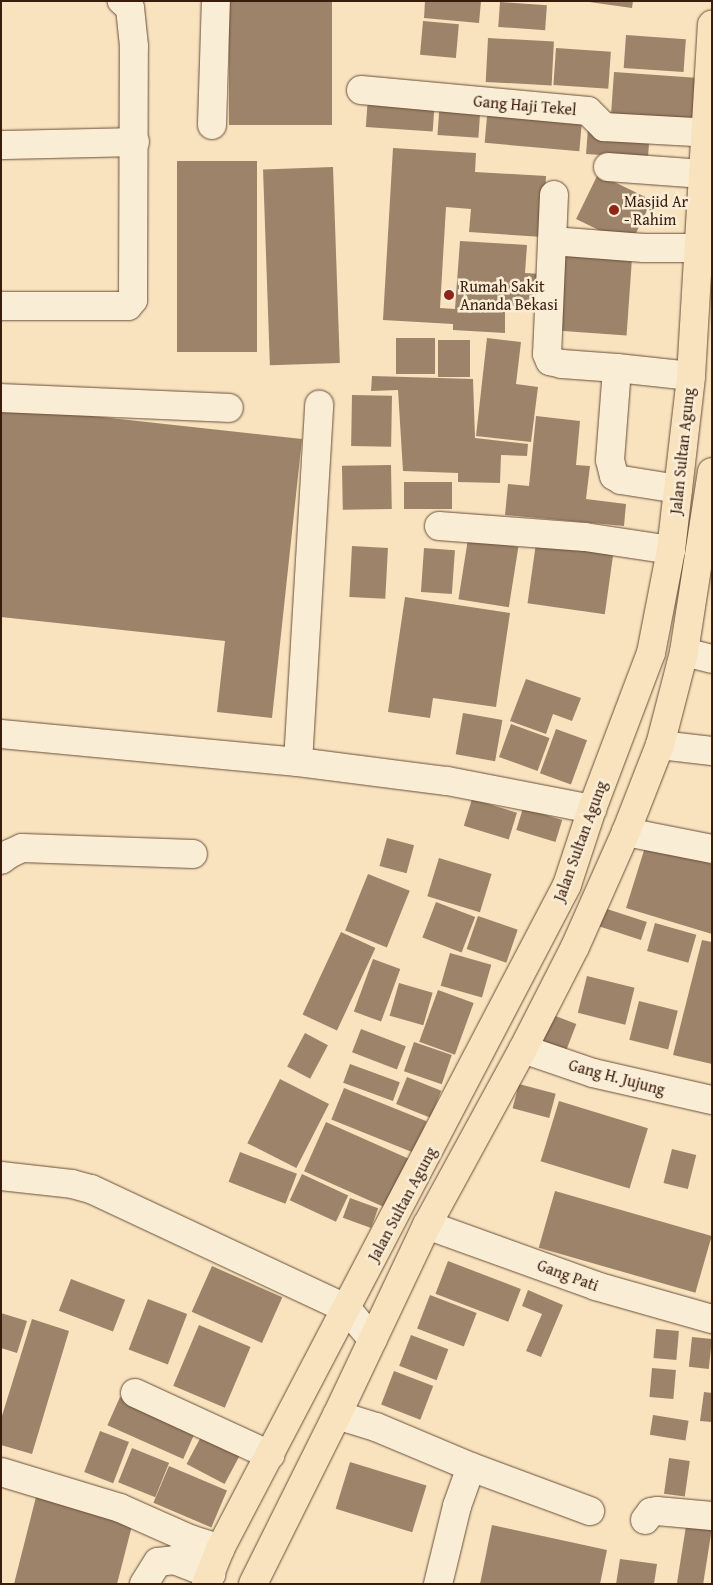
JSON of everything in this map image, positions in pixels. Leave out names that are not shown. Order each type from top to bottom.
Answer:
[{"type":"highway","name":"Jalan Sultan Agung","points":[[208,1579],[220,1549],[567,885],[592,809],[651,653],[671,550],[691,376],[703,174],[709,133],[711,41]]},
{"type":"highway","name":"Jalan Sultan Agung","points":[[252,1584],[337,1415],[427,1225],[523,1049],[575,947],[626,832],[660,745],[684,652],[712,472]]},
{"type":"street","points":[[1,306],[128,306],[132,303],[135,294],[134,46],[130,8],[122,1]]},
{"type":"street","points":[[212,125],[216,1]]},
{"type":"street","name":"Gang Haji Tekel","points":[[361,90],[588,110],[604,127],[709,133]]},
{"type":"street","points":[[1,145],[135,142]]},
{"type":"street","points":[[608,167],[703,174]]},
{"type":"street","points":[[554,195],[547,354],[550,360],[562,364],[691,376]]},
{"type":"street","points":[[552,241],[644,248],[698,248]]},
{"type":"street","points":[[617,368],[610,460],[614,476],[621,480],[678,489]]},
{"type":"street","points":[[1,398],[228,408]]},
{"type":"street","points":[[298,762],[319,405]]},
{"type":"street","points":[[438,526],[585,537],[671,550]]},
{"type":"street","points":[[684,652],[712,659]]},
{"type":"street","points":[[1,734],[298,762],[447,781],[592,809]]},
{"type":"street","points":[[660,745],[712,751]]},
{"type":"street","points":[[626,832],[712,849]]},
{"type":"street","points":[[1,860],[22,848],[192,854]]},
{"type":"street","name":"Gang H. Jujung","points":[[523,1049],[593,1073],[712,1100]]},
{"type":"street","points":[[1,1176],[72,1184],[90,1189],[347,1309],[373,1340]]},
{"type":"street","name":"Gang Pati","points":[[427,1225],[596,1286],[712,1319]]},
{"type":"street","points":[[134,1393],[270,1455]]},
{"type":"street","points":[[337,1415],[376,1427],[471,1467],[590,1511]]},
{"type":"street","points":[[438,1584],[457,1506],[471,1467]]},
{"type":"street","points":[[1,1472],[120,1508],[190,1539],[220,1549]]},
{"type":"street","points":[[645,1520],[651,1512],[712,1516]]},
{"type":"street","points":[[144,1584],[158,1562],[174,1560],[208,1579]]},
{"type":"building","points":[[229,1],[332,1],[332,125],[229,125]]},
{"type":"building","points":[[425,1],[481,1],[479,23],[424,18]]},
{"type":"building","points":[[582,1],[633,1],[632,8]]},
{"type":"building","points":[[500,2],[547,5],[545,30],[498,27]]},
{"type":"building","points":[[423,21],[459,24],[456,58],[420,55]]},
{"type":"building","points":[[626,35],[686,39],[684,72],[624,68]]},
{"type":"building","points":[[488,38],[554,41],[552,85],[486,82]]},
{"type":"building","points":[[556,48],[611,52],[608,89],[553,85]]},
{"type":"building","points":[[614,72],[706,78],[702,128],[611,122]]},
{"type":"building","points":[[368,96],[435,101],[433,132],[366,127]]},
{"type":"building","points":[[440,99],[481,102],[478,138],[437,135]]},
{"type":"building","points":[[488,105],[583,113],[579,151],[485,143]]},
{"type":"building","points":[[588,127],[650,131],[648,158],[586,154]]},
{"type":"building","points":[[393,148],[476,153],[475,172],[546,176],[543,237],[469,232],[471,209],[446,207],[440,308],[455,309],[460,241],[527,245],[525,273],[542,274],[540,308],[511,306],[511,312],[505,312],[505,333],[453,330],[453,324],[383,320]]},
{"type":"building","points":[[177,161],[257,161],[257,352],[177,352]]},
{"type":"building","points":[[333,167],[340,363],[270,365],[263,169]]},
{"type":"building","name":"Masjid Ar - Rahim","points":[[598,174],[652,200],[630,245],[576,219]]},
{"type":"building","points":[[552,241],[633,247],[627,335],[546,330]]},
{"type":"building","points":[[396,338],[435,338],[435,374],[396,374]]},
{"type":"building","points":[[487,338],[521,342],[516,384],[538,387],[531,442],[476,436]]},
{"type":"building","points":[[438,340],[470,340],[470,377],[438,377]]},
{"type":"building","points":[[372,376],[473,379],[475,438],[528,444],[527,456],[501,455],[500,483],[458,482],[458,473],[403,471],[398,390],[371,391]]},
{"type":"building","points":[[352,395],[392,396],[391,447],[351,446]]},
{"type":"building","points":[[1,406],[302,439],[272,718],[217,712],[225,641],[1,617]]},
{"type":"building","points":[[536,416],[580,421],[576,465],[590,466],[586,499],[626,504],[624,526],[505,515],[508,484],[529,486]]},
{"type":"building","points":[[391,465],[392,509],[343,510],[342,466]]},
{"type":"building","points":[[404,482],[452,482],[452,509],[404,509]]},
{"type":"building","points":[[537,536],[614,547],[605,614],[528,603]]},
{"type":"building","points":[[468,539],[518,547],[509,607],[458,599]]},
{"type":"building","points":[[352,546],[388,548],[385,599],[349,597]]},
{"type":"building","points":[[424,548],[455,550],[452,594],[421,592]]},
{"type":"building","points":[[405,597],[510,613],[496,707],[433,698],[430,718],[388,712]]},
{"type":"building","points":[[526,679],[581,698],[572,721],[553,714],[546,734],[510,721]]},
{"type":"building","points":[[463,713],[502,720],[495,761],[456,754]]},
{"type":"building","points":[[511,724],[550,738],[538,771],[499,757]]},
{"type":"building","points":[[556,729],[587,740],[571,784],[540,773]]},
{"type":"building","points":[[472,799],[517,813],[509,840],[464,826]]},
{"type":"building","points":[[523,808],[562,820],[555,842],[516,830]]},
{"type":"building","points":[[387,838],[414,845],[407,873],[379,866]]},
{"type":"building","points":[[646,844],[712,864],[712,934],[626,908]]},
{"type":"building","points":[[439,858],[492,874],[480,912],[427,896]]},
{"type":"building","points":[[368,874],[410,891],[387,947],[345,931]]},
{"type":"building","points":[[436,902],[475,917],[462,953],[422,937]]},
{"type":"building","points":[[604,908],[647,922],[641,940],[598,926]]},
{"type":"building","points":[[478,916],[518,930],[506,963],[467,949]]},
{"type":"building","points":[[655,923],[696,935],[688,963],[647,951]]},
{"type":"building","points":[[341,932],[375,948],[337,1031],[303,1014]]},
{"type":"building","points":[[702,940],[712,942],[712,1064],[673,1055]]},
{"type":"building","points":[[450,953],[491,965],[482,998],[441,986]]},
{"type":"building","points":[[373,959],[400,969],[381,1022],[354,1012]]},
{"type":"building","points":[[587,976],[635,988],[625,1025],[578,1013]]},
{"type":"building","points":[[399,983],[433,993],[423,1025],[390,1016]]},
{"type":"building","points":[[438,990],[474,1003],[455,1055],[419,1042]]},
{"type":"building","points":[[639,1001],[678,1011],[668,1049],[629,1040]]},
{"type":"building","points":[[553,1015],[576,1024],[564,1056],[541,1047]]},
{"type":"building","points":[[361,1029],[406,1046],[397,1070],[352,1052]]},
{"type":"building","points":[[305,1033],[328,1045],[310,1079],[287,1067]]},
{"type":"building","points":[[414,1042],[452,1055],[442,1084],[404,1071]]},
{"type":"building","points":[[350,1064],[400,1082],[393,1101],[343,1083]]},
{"type":"building","points":[[407,1077],[441,1091],[430,1118],[396,1104]]},
{"type":"building","points":[[280,1079],[329,1104],[296,1168],[247,1143]]},
{"type":"building","points":[[519,1084],[556,1094],[549,1118],[513,1108]]},
{"type":"building","points":[[344,1088],[427,1121],[414,1153],[331,1120]]},
{"type":"building","points":[[559,1101],[648,1128],[630,1188],[541,1161]]},
{"type":"building","points":[[326,1122],[411,1160],[389,1209],[304,1171]]},
{"type":"building","points":[[672,1149],[696,1155],[688,1189],[664,1183]]},
{"type":"building","points":[[240,1152],[297,1174],[285,1204],[229,1182]]},
{"type":"building","points":[[302,1174],[348,1196],[336,1222],[290,1200]]},
{"type":"building","points":[[555,1191],[712,1236],[695,1293],[539,1248]]},
{"type":"building","points":[[350,1198],[378,1208],[371,1228],[343,1218]]},
{"type":"building","points":[[448,1261],[521,1289],[508,1322],[435,1294]]},
{"type":"building","points":[[212,1266],[282,1297],[262,1343],[192,1312]]},
{"type":"building","points":[[71,1279],[125,1300],[113,1332],[59,1311]]},
{"type":"building","points":[[528,1290],[563,1305],[541,1357],[526,1351],[542,1314],[522,1306]]},
{"type":"building","points":[[430,1295],[477,1313],[464,1347],[417,1329]]},
{"type":"building","points":[[148,1299],[187,1314],[168,1364],[129,1349]]},
{"type":"building","points":[[1,1313],[27,1321],[17,1353],[1,1348]]},
{"type":"building","points":[[32,1319],[69,1331],[32,1454],[1,1445],[1,1419]]},
{"type":"building","points":[[199,1325],[251,1347],[225,1408],[173,1386]]},
{"type":"building","points":[[656,1329],[679,1331],[676,1360],[653,1358]]},
{"type":"building","points":[[411,1335],[448,1349],[437,1380],[399,1366]]},
{"type":"building","points":[[692,1337],[712,1339],[709,1369],[689,1367]]},
{"type":"building","points":[[652,1368],[676,1370],[673,1399],[649,1397]]},
{"type":"building","points":[[394,1371],[433,1386],[420,1420],[381,1405]]},
{"type":"building","points":[[704,1392],[712,1393],[712,1422],[700,1421]]},
{"type":"building","points":[[120,1397],[196,1431],[183,1459],[107,1425]]},
{"type":"building","points":[[653,1415],[689,1421],[685,1440],[650,1435]]},
{"type":"building","points":[[100,1431],[129,1442],[113,1483],[84,1472]]},
{"type":"building","points":[[203,1433],[241,1453],[225,1484],[187,1464]]},
{"type":"building","points":[[132,1448],[169,1463],[155,1497],[118,1482]]},
{"type":"building","points":[[669,1458],[690,1461],[685,1497],[664,1494]]},
{"type":"building","points":[[350,1462],[427,1485],[412,1532],[336,1509]]},
{"type":"building","points":[[169,1466],[227,1491],[211,1527],[153,1503]]},
{"type":"building","points":[[37,1493],[134,1518],[117,1584],[14,1584]]},
{"type":"building","points":[[492,1525],[607,1550],[600,1584],[480,1584]]},
{"type":"building","points":[[686,1526],[712,1530],[703,1584],[677,1584]]},
{"type":"building","points":[[620,1559],[657,1564],[654,1584],[616,1584]]},
{"type":"place","name":"Masjid Ar - Rahim","points":[[614,210]]},
{"type":"place","name":"Rumah Sakit Ananda Bekasi","points":[[449,295]]}]
